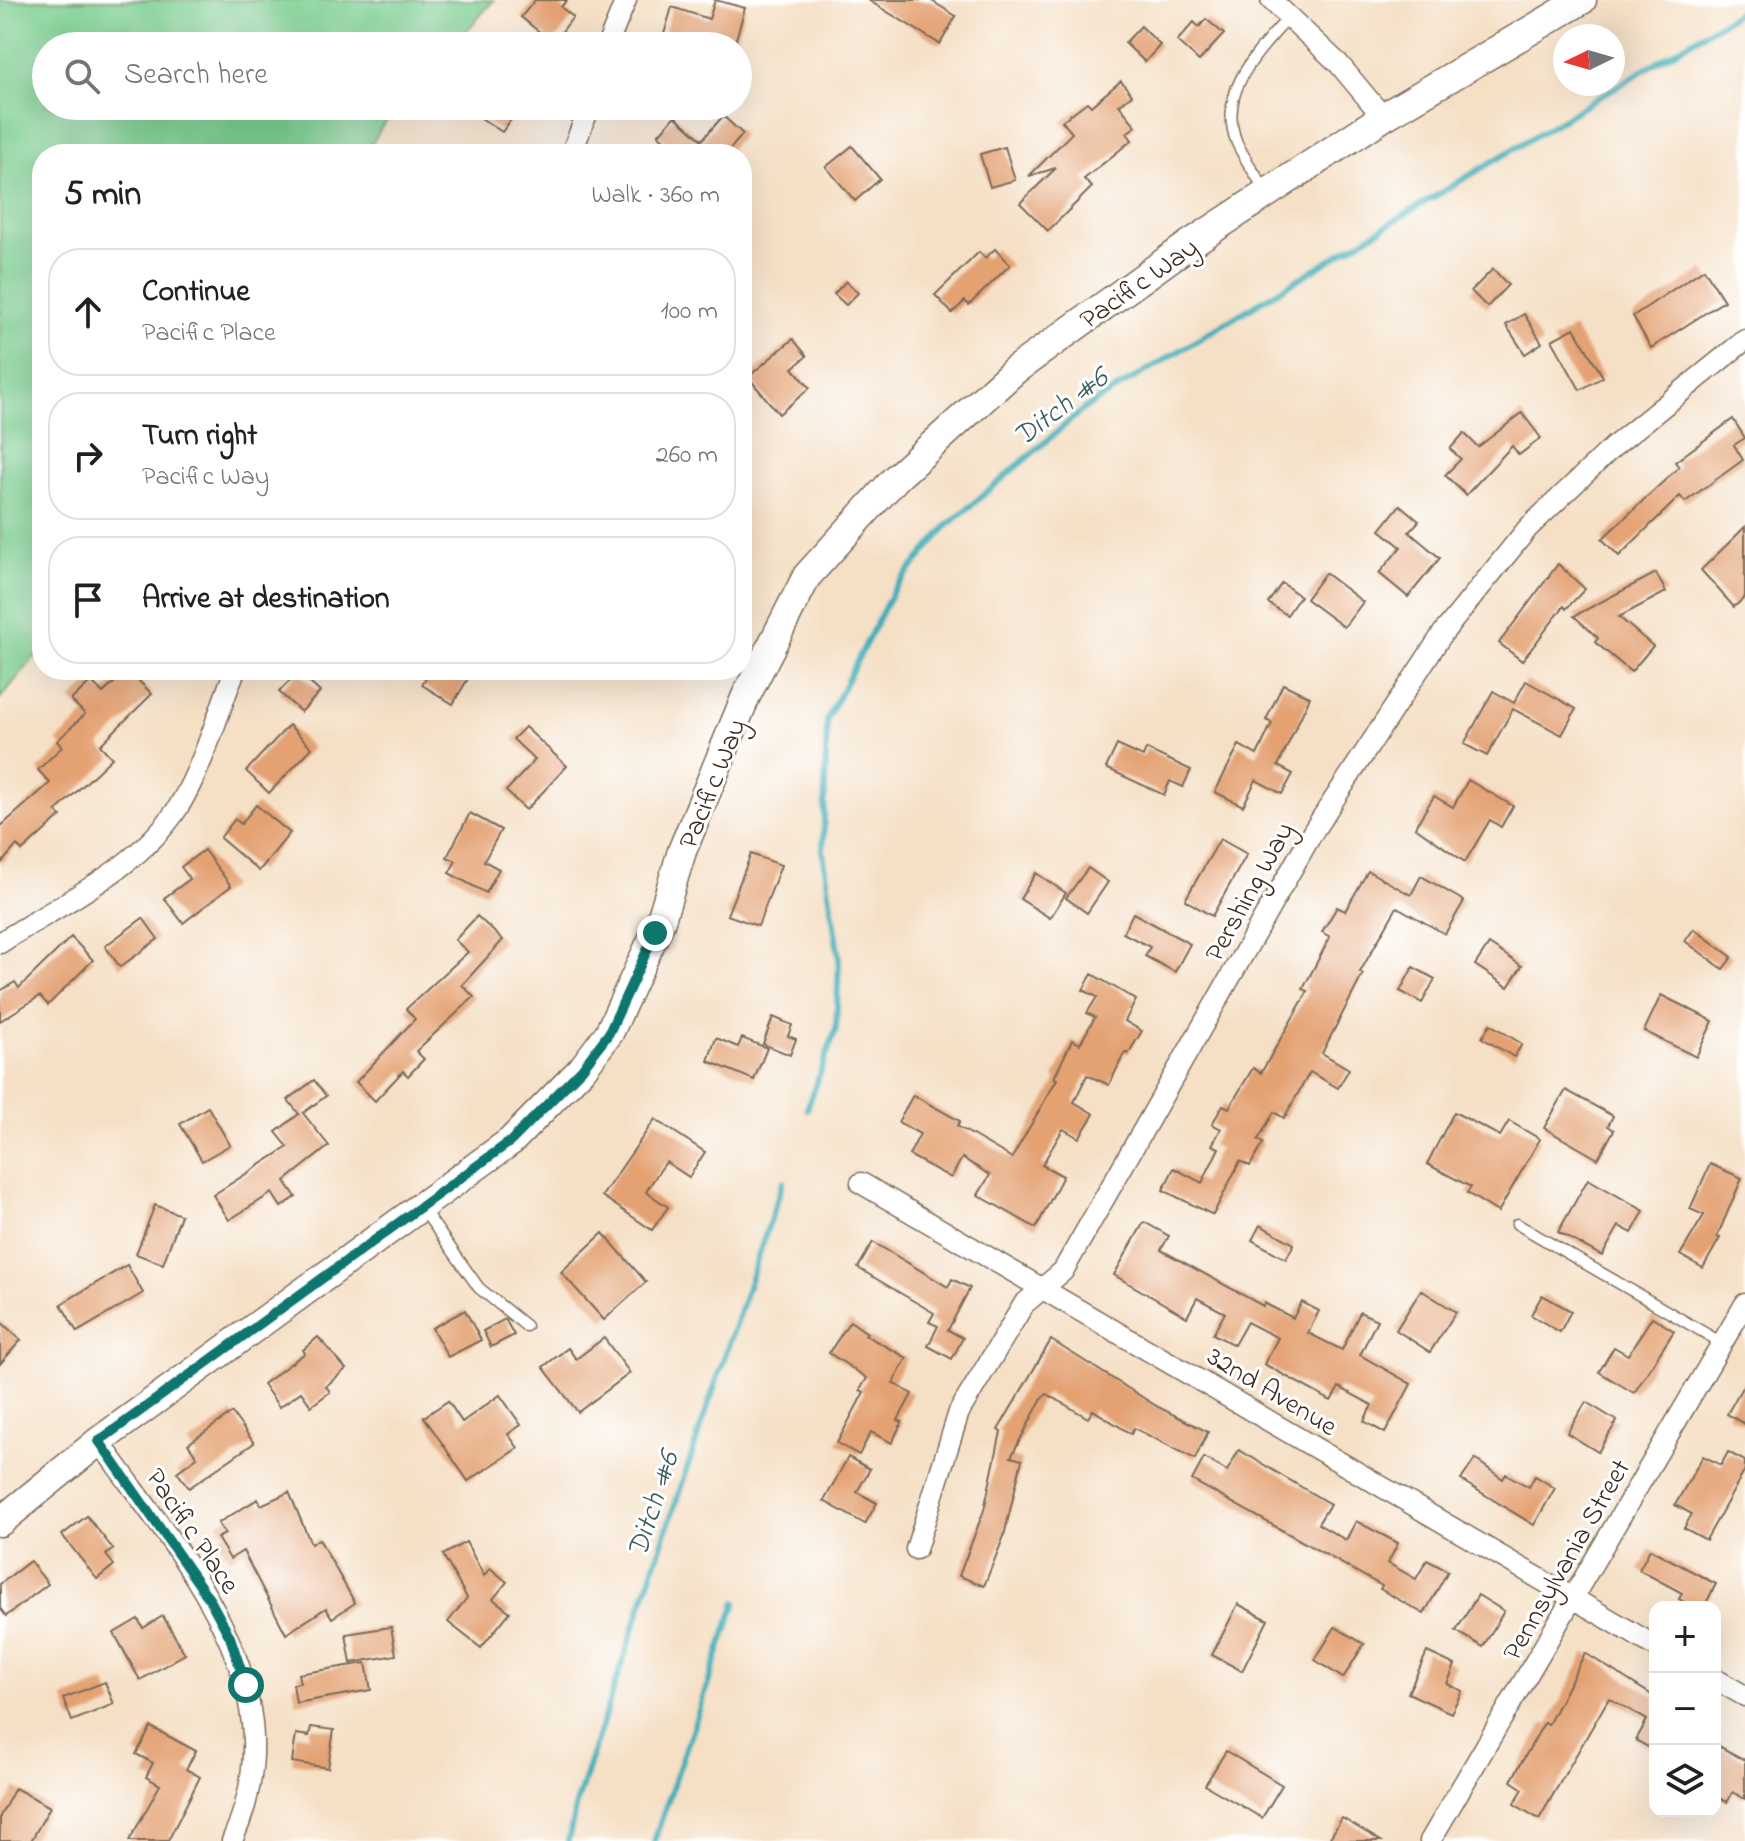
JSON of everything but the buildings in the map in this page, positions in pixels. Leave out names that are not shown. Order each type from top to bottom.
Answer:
[{"type":"main road","name":"Pacific Way","points":[[0,1522],[99,1441],[511,1141],[582,1069],[609,1033],[665,912],[682,851],[746,696],[807,576],[871,502],[1015,370],[1267,193],[1383,117],[1582,0]]},
{"type":"street","points":[[613,32],[626,0]]},
{"type":"street","points":[[1281,6],[1339,64],[1383,117]]},
{"type":"street","points":[[575,144],[584,120]]},
{"type":"street","name":"Pershing Way","points":[[916,1549],[959,1412],[1024,1304],[1063,1271],[1314,830],[1443,633],[1528,528],[1613,447],[1745,340]]},
{"type":"street","points":[[0,943],[122,865],[154,839],[178,807],[200,764],[231,680]]},
{"type":"street","name":"32nd Avenue","points":[[861,1183],[1046,1288],[1649,1643]]},
{"type":"street","name":"Pennsylvania Street","points":[[1430,1841],[1574,1601],[1745,1304]]},
{"type":"street","name":"Pacific Place","points":[[99,1441],[210,1600],[238,1661],[253,1722],[254,1776],[246,1810],[232,1841]]},
{"type":"street","points":[[1721,1682],[1745,1696]]},
{"type":"lane","points":[[1267,193],[1237,142],[1231,119],[1233,95],[1281,6]]},
{"type":"lane","points":[[421,1207],[479,1288],[526,1326]]},
{"type":"lane","points":[[1517,1224],[1722,1343]]},
{"type":"green space","points":[[0,0],[494,0],[465,32],[32,32],[32,120],[387,120],[372,144],[32,144],[32,660],[0,699]]},
{"type":"waterway","name":"Ditch #6","points":[[807,1109],[836,1029],[839,959],[823,852],[827,719],[894,589],[948,525],[1085,408],[1743,10]]},
{"type":"waterway","name":"Ditch #6","points":[[568,1841],[576,1805],[612,1693],[783,1182]]},
{"type":"waterway","points":[[654,1841],[736,1602]]},
{"type":"route","points":[[246,1685],[230,1637],[210,1600],[99,1441],[511,1141],[582,1069],[609,1033],[655,933]]}]
